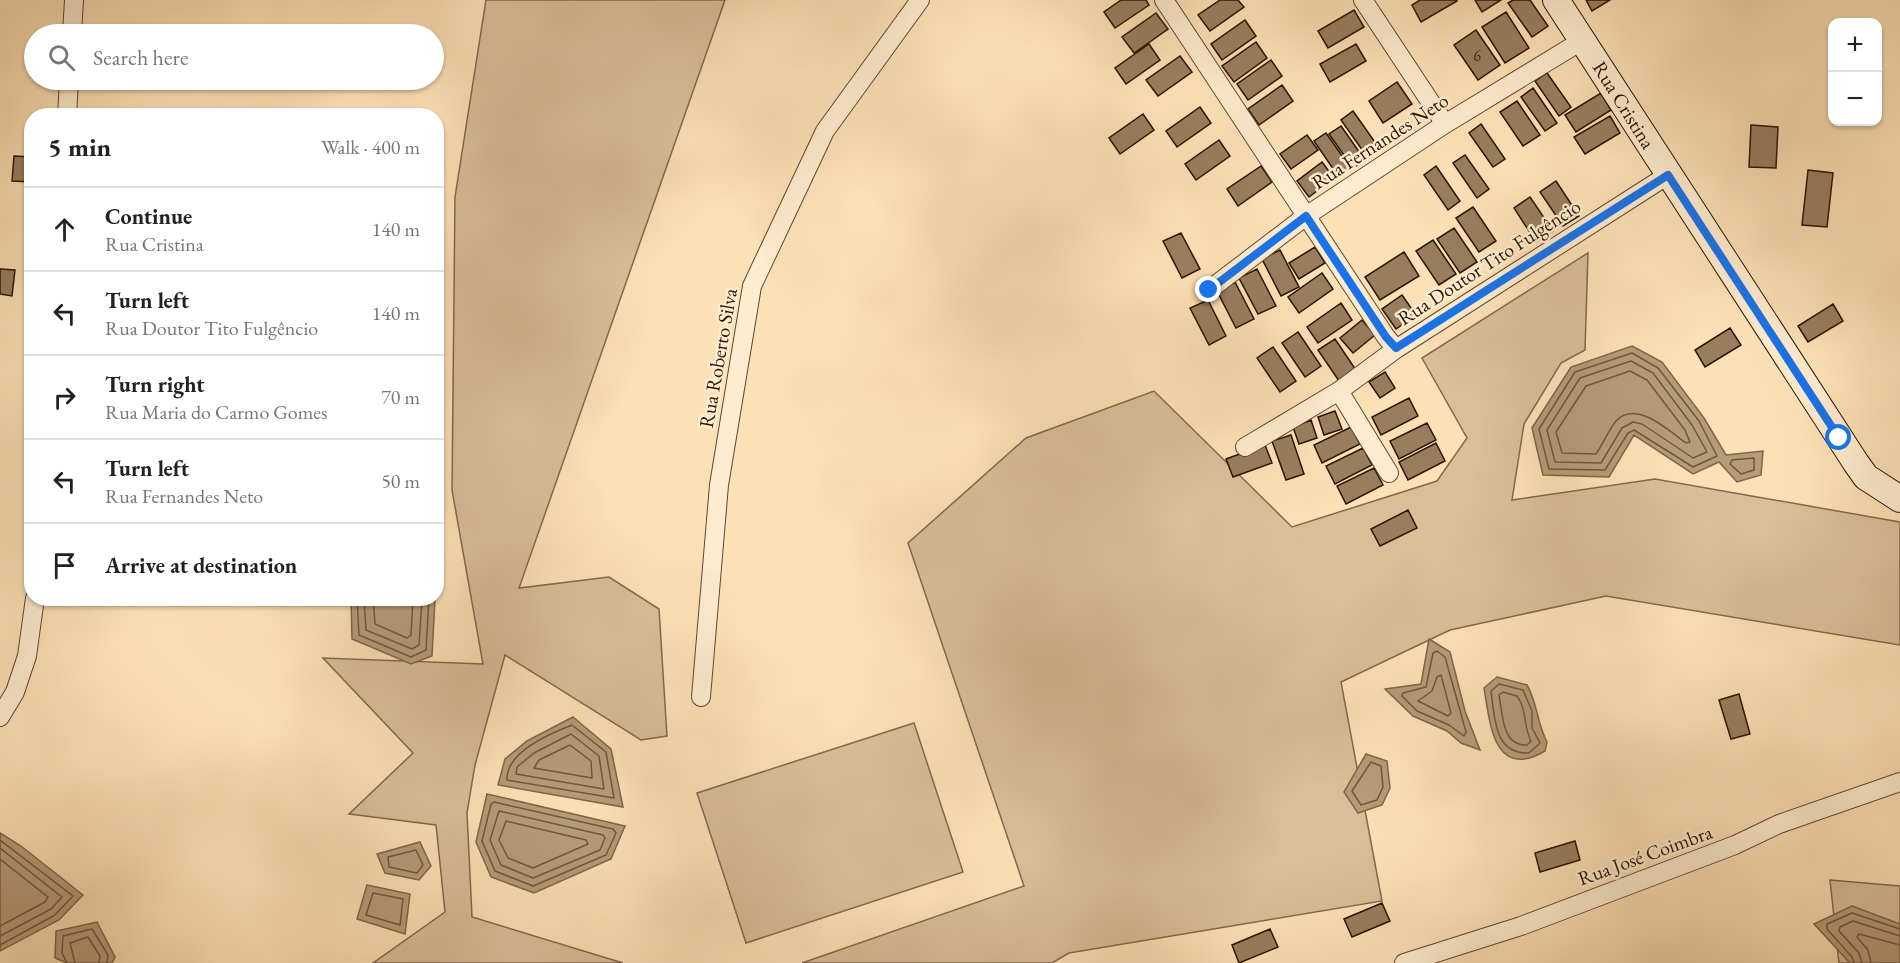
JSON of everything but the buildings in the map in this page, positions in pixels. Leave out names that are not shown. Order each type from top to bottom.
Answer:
[{"type":"main road","name":"Rua Cristina","points":[[1556,0],[1856,463],[1866,477],[1900,499]]},
{"type":"street","points":[[73,24],[74,0]]},
{"type":"street","name":"Rua Roberto Silva","points":[[701,697],[719,485],[752,286],[825,131],[920,0]]},
{"type":"street","points":[[1164,0],[1386,337],[1396,348]]},
{"type":"street","points":[[1363,0],[1445,124]]},
{"type":"street","name":"Rua Fernandes Neto","points":[[1209,290],[1306,216],[1445,124],[1583,40]]},
{"type":"street","points":[[67,108],[68,90]]},
{"type":"street","name":"Rua Doutor Tito Fulgêncio","points":[[1245,447],[1339,391],[1396,348],[1668,175]]},
{"type":"street","points":[[1339,391],[1389,473]]},
{"type":"street","points":[[0,717],[15,692],[27,656],[34,606]]},
{"type":"street","name":"Rua José Coimbra","points":[[1404,963],[1521,926],[1735,845],[1779,824],[1900,782]]},
{"type":"shaded area","points":[[486,0],[725,0],[519,588],[609,577],[659,609],[667,736],[641,740],[505,655],[475,765],[467,813],[472,917],[623,963],[373,963],[445,912],[436,825],[349,814],[413,753],[323,658],[483,664],[452,490],[455,197]]},
{"type":"shaded area","points":[[1588,253],[1585,350],[1561,363],[1524,424],[1512,500],[1655,479],[1900,522],[1900,645],[1606,596],[1450,630],[1341,682],[1382,901],[1069,953],[1052,963],[802,963],[1024,886],[908,543],[1026,438],[1154,391],[1292,527],[1437,481],[1467,438],[1422,358]]},
{"type":"shaded area","points":[[914,723],[963,872],[746,943],[697,793]]},
{"type":"shaded area","points":[[1830,880],[1900,886],[1900,963],[1839,963]]},
{"type":"water","points":[[1632,346],[1662,362],[1704,418],[1726,455],[1763,451],[1761,475],[1737,482],[1719,462],[1693,474],[1634,435],[1609,477],[1543,475],[1532,428],[1571,367]]},
{"type":"water","points":[[351,606],[435,606],[432,656],[411,664],[352,639]]},
{"type":"water","points":[[1429,639],[1450,652],[1465,711],[1480,750],[1461,743],[1447,731],[1413,716],[1385,689],[1421,684]]},
{"type":"water","points":[[1497,677],[1527,685],[1547,742],[1545,751],[1528,758],[1515,759],[1505,754],[1498,744],[1492,732],[1484,688]]},
{"type":"water","points":[[573,717],[611,749],[623,807],[498,785],[505,759],[527,741]]},
{"type":"water","points":[[1366,754],[1387,761],[1390,788],[1382,805],[1358,813],[1344,792]]},
{"type":"water","points":[[487,794],[625,826],[611,859],[534,893],[491,877],[476,842]]},
{"type":"water","points":[[0,833],[21,846],[83,895],[59,920],[0,951]]},
{"type":"water","points":[[420,842],[431,866],[419,880],[385,873],[377,854]]},
{"type":"water","points":[[367,885],[410,894],[405,934],[357,919]]},
{"type":"water","points":[[1852,906],[1900,924],[1900,963],[1850,963],[1814,924]]},
{"type":"water","points":[[97,922],[115,957],[112,963],[67,963],[55,958],[56,931]]},
{"type":"route","points":[[1209,290],[1306,216],[1386,337],[1396,348],[1668,175],[1839,438]]}]
